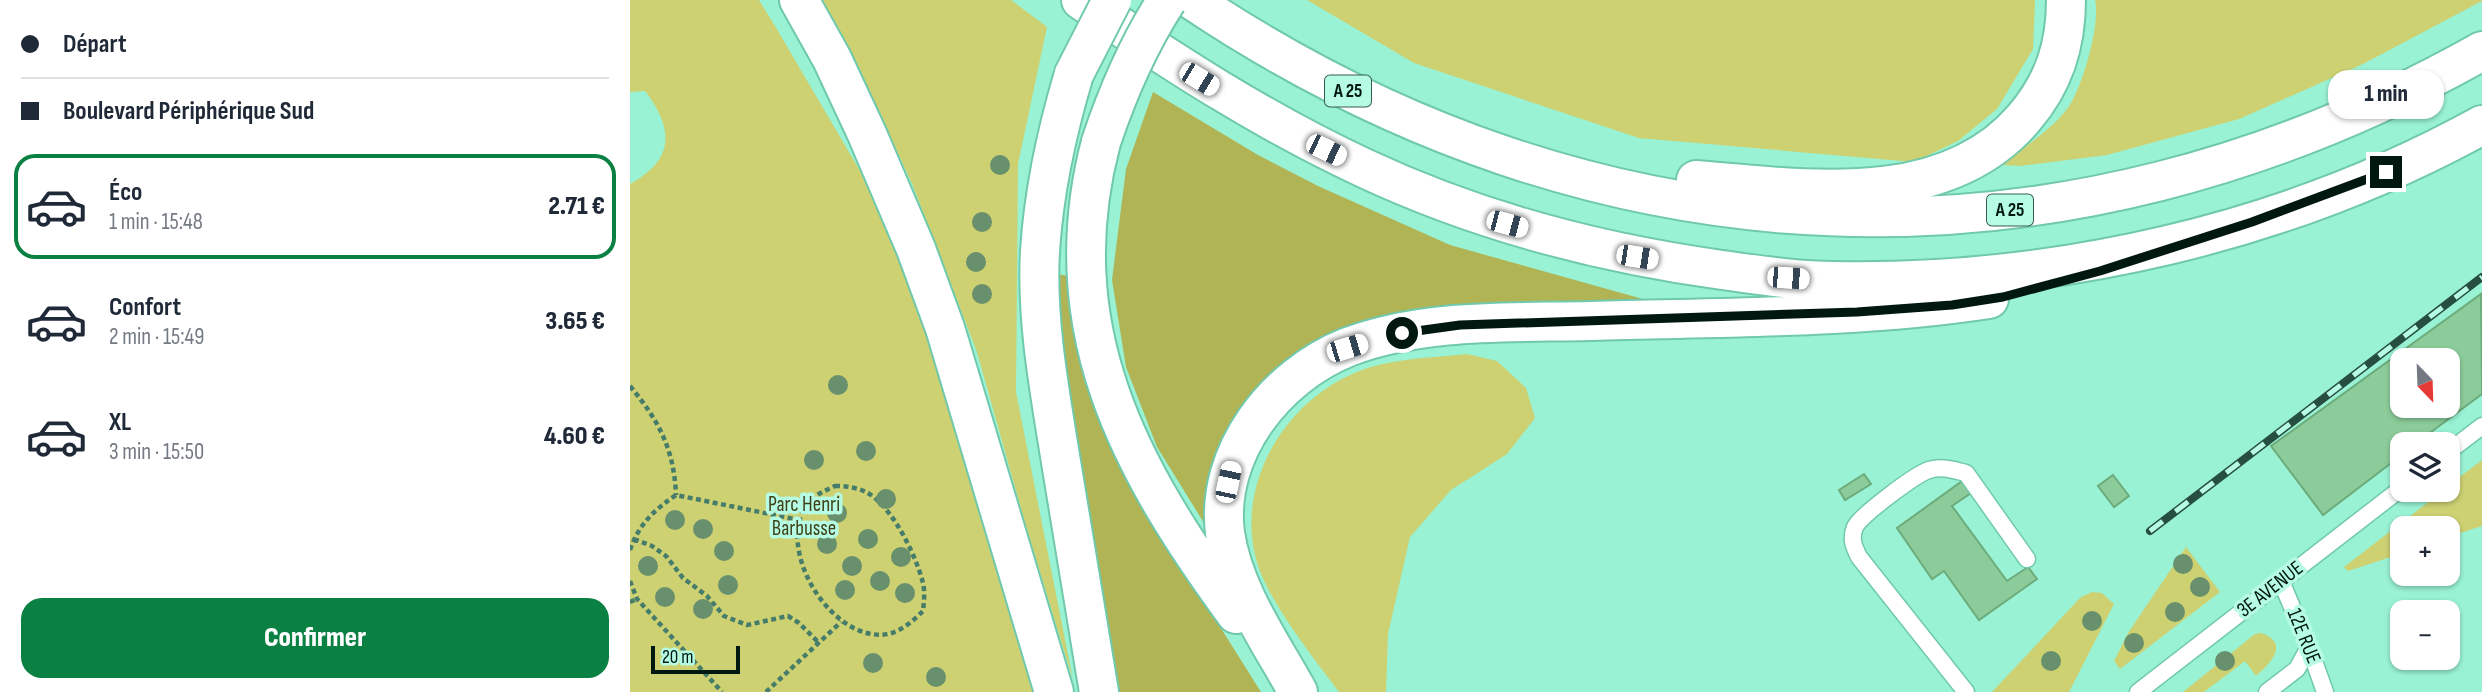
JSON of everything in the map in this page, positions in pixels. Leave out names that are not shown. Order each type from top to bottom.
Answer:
[{"type":"highway","points":[[799,0],[832,59],[916,249],[940,315],[1054,692]]},
{"type":"highway","points":[[1081,0],[1178,66],[1242,105],[1367,170],[1507,224],[1637,257],[1767,276],[1830,281],[1886,281],[1962,278],[2034,270],[2106,259],[2200,237]]},
{"type":"highway","points":[[1099,692],[1052,406],[1042,317],[1040,254],[1045,192],[1056,133],[1074,75],[1112,0]]},
{"type":"highway","points":[[1167,0],[1134,56],[1116,95],[1101,142],[1091,180],[1087,213],[1084,243],[1086,290],[1101,370],[1134,455],[1214,585],[1295,692]]},
{"type":"highway","name":"A 25","points":[[1192,0],[1266,47],[1340,87],[1458,140],[1515,160],[1619,188],[1699,205],[1771,214],[1842,218],[1979,213],[2035,207],[2118,193],[2181,177],[2297,139],[2378,105],[2482,51]]},
{"type":"highway","points":[[1515,160],[1666,177],[1807,188],[1862,187],[1942,175],[1986,153],[2004,139],[2034,106],[2048,85],[2061,51],[2065,32],[2066,0]]},
{"type":"highway","points":[[1295,692],[1231,564],[1225,532],[1224,500],[1232,465],[1247,433],[1268,404],[1318,363],[1347,348],[1383,337],[1460,325],[1831,313],[1952,305],[2003,297],[2055,284],[2278,213],[2375,176],[2482,125]]},
{"type":"lane","points":[[2460,443],[2482,426]]},
{"type":"lane","points":[[1966,692],[1859,557],[1852,542],[1856,526],[1869,510],[1926,471],[1944,468],[1966,473],[2026,559]]},
{"type":"lane","name":"3E AVENUE","points":[[2138,692],[2390,497]]},
{"type":"lane","name":"12E RUE","points":[[2281,581],[2325,692]]},
{"type":"lane","points":[[2267,692],[2297,668],[2309,647]]},
{"type":"path","points":[[630,386],[654,417],[668,445],[675,473],[676,495]]},
{"type":"path","points":[[835,486],[848,486],[872,495],[896,524],[916,564],[924,586],[924,599],[923,611],[914,620],[888,634],[868,634],[841,622],[815,589],[805,570],[796,533],[808,503],[835,486]]},
{"type":"path","points":[[630,550],[651,513],[676,495],[799,520]]},
{"type":"path","points":[[634,539],[652,546],[666,556],[673,567],[707,596],[724,616],[747,625],[788,616],[819,643]]},
{"type":"path","points":[[630,581],[637,599],[722,692]]},
{"type":"path","points":[[630,602],[637,599]]},
{"type":"path","points":[[766,692],[841,622]]},
{"type":"green space","name":"Parc Henri Barbusse","points":[[630,0],[759,0],[775,26],[873,193],[931,336],[1037,692],[630,692],[630,184],[645,174],[662,154],[665,131],[655,105],[645,91],[630,92]]},
{"type":"green space","points":[[821,0],[1011,0],[1047,27],[1018,164],[1016,392],[1073,680],[977,352],[913,186],[851,51]]},
{"type":"green space","points":[[1307,0],[2035,0],[2033,49],[1997,109],[1958,141],[1914,162],[1639,138],[1414,63]]},
{"type":"green space","points":[[2095,0],[2482,1],[2361,65],[2239,119],[2107,155],[2020,166],[2001,165],[2053,125],[2073,100],[2093,40]]},
{"type":"green space","points":[[1467,354],[1497,361],[1526,388],[1535,418],[1507,454],[1451,490],[1410,537],[1388,634],[1386,692],[1339,692],[1287,620],[1262,576],[1253,546],[1252,515],[1257,484],[1268,456],[1284,429],[1305,406],[1329,386],[1370,367],[1412,359]]},
{"type":"green space","points":[[2482,460],[2482,526],[2460,533],[2460,516],[2410,516],[2428,502],[2460,502],[2460,477]]},
{"type":"green space","points":[[2390,532],[2390,557],[2348,571],[2344,567]]},
{"type":"green space","points":[[2186,547],[2220,592],[2120,669],[2114,661],[2128,633]]},
{"type":"green space","points":[[2092,592],[2102,593],[2114,604],[2069,692],[1992,692],[2081,597]]},
{"type":"green space","points":[[2261,633],[2275,642],[2276,648],[2272,659],[2256,676],[2245,661],[2204,692],[2183,692],[2255,634]]},
{"type":"shaded area","points":[[1153,92],[1258,155],[1318,186],[1450,245],[1650,301],[1326,344],[1208,523],[1204,523],[1157,447],[1126,367],[1112,280],[1126,169]]},
{"type":"shaded area","points":[[1056,274],[1069,276],[1178,560],[1261,692],[1115,692],[1067,389]]},
{"type":"building","points":[[2481,294],[2482,394],[2460,410],[2460,348],[2406,348]]},
{"type":"building","points":[[2390,360],[2390,418],[2450,418],[2431,432],[2390,432],[2390,464],[2323,515],[2271,446]]},
{"type":"building","points":[[1864,474],[1871,484],[1845,500],[1839,490]]},
{"type":"building","points":[[2113,475],[2129,496],[2114,507],[2098,486]]},
{"type":"building","points":[[1965,479],[1974,491],[1952,506],[2007,581],[2028,567],[2037,579],[1979,620],[1944,571],[1932,579],[1897,528]]},
{"type":"railway","points":[[2150,531],[2482,277]]},
{"type":"route","points":[[1402,333],[1460,325],[1857,312],[1952,305],[2003,297],[2100,271],[2252,222],[2386,172]]}]
